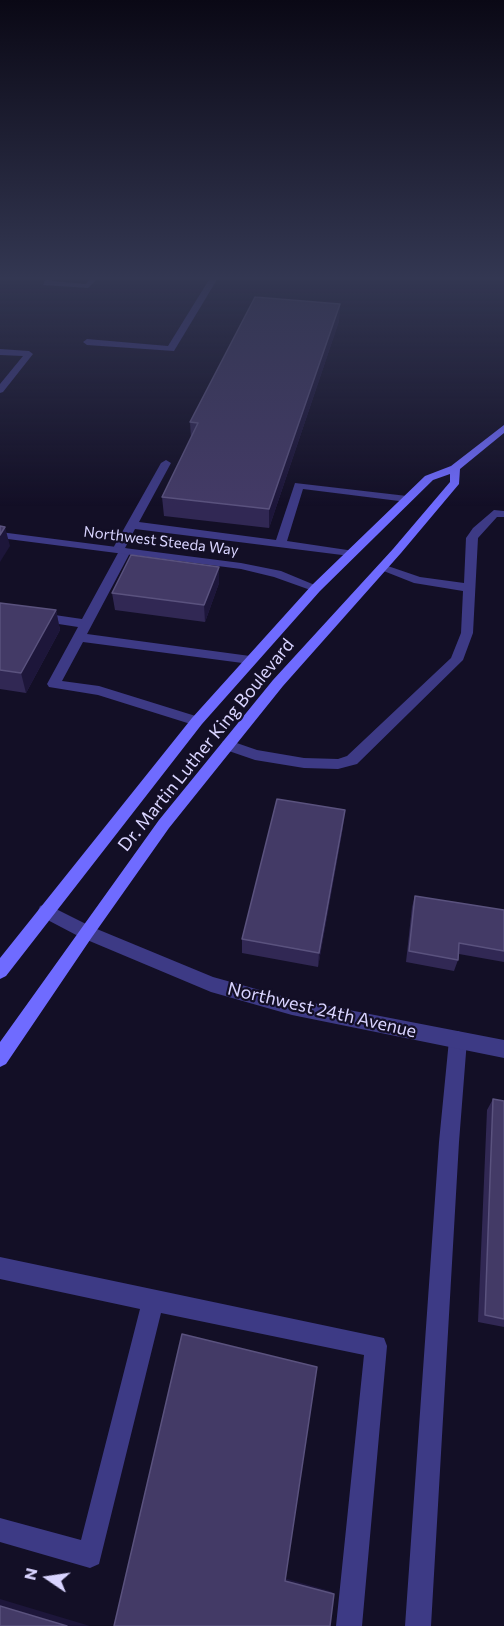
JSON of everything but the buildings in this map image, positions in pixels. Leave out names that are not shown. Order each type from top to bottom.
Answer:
[{"type":"main road","name":"Dr. Martin Luther King Boulevard","points":[[0,971],[197,722],[316,588],[429,478],[455,468],[504,428]]},
{"type":"main road","name":"Dr. Martin Luther King Boulevard","points":[[0,1058],[86,932],[164,825],[278,683],[382,568],[454,482],[455,468]]},
{"type":"street","points":[[0,390],[5,378],[27,354]]},
{"type":"street","points":[[166,463],[54,684],[99,691],[197,722]]},
{"type":"street","points":[[280,545],[299,486],[407,499]]},
{"type":"street","points":[[228,745],[255,755],[304,763],[338,764],[352,760],[457,660],[467,633],[472,538],[477,530],[501,510]]},
{"type":"street","points":[[133,525],[350,554]]},
{"type":"street","name":"Northwest Steeda Way","points":[[0,535],[242,566],[278,574],[316,588]]},
{"type":"street","points":[[382,568],[418,580],[470,588]]},
{"type":"street","points":[[0,611],[86,624]]},
{"type":"street","points":[[79,637],[250,660]]},
{"type":"street","name":"Northwest 24th Avenue","points":[[46,911],[86,932],[211,984],[292,1007],[504,1049]]},
{"type":"street","points":[[418,1626],[448,1142],[458,1040]]},
{"type":"street","points":[[1,1269],[376,1346],[349,1626]]},
{"type":"street","points":[[0,1530],[90,1554],[153,1301]]}]
